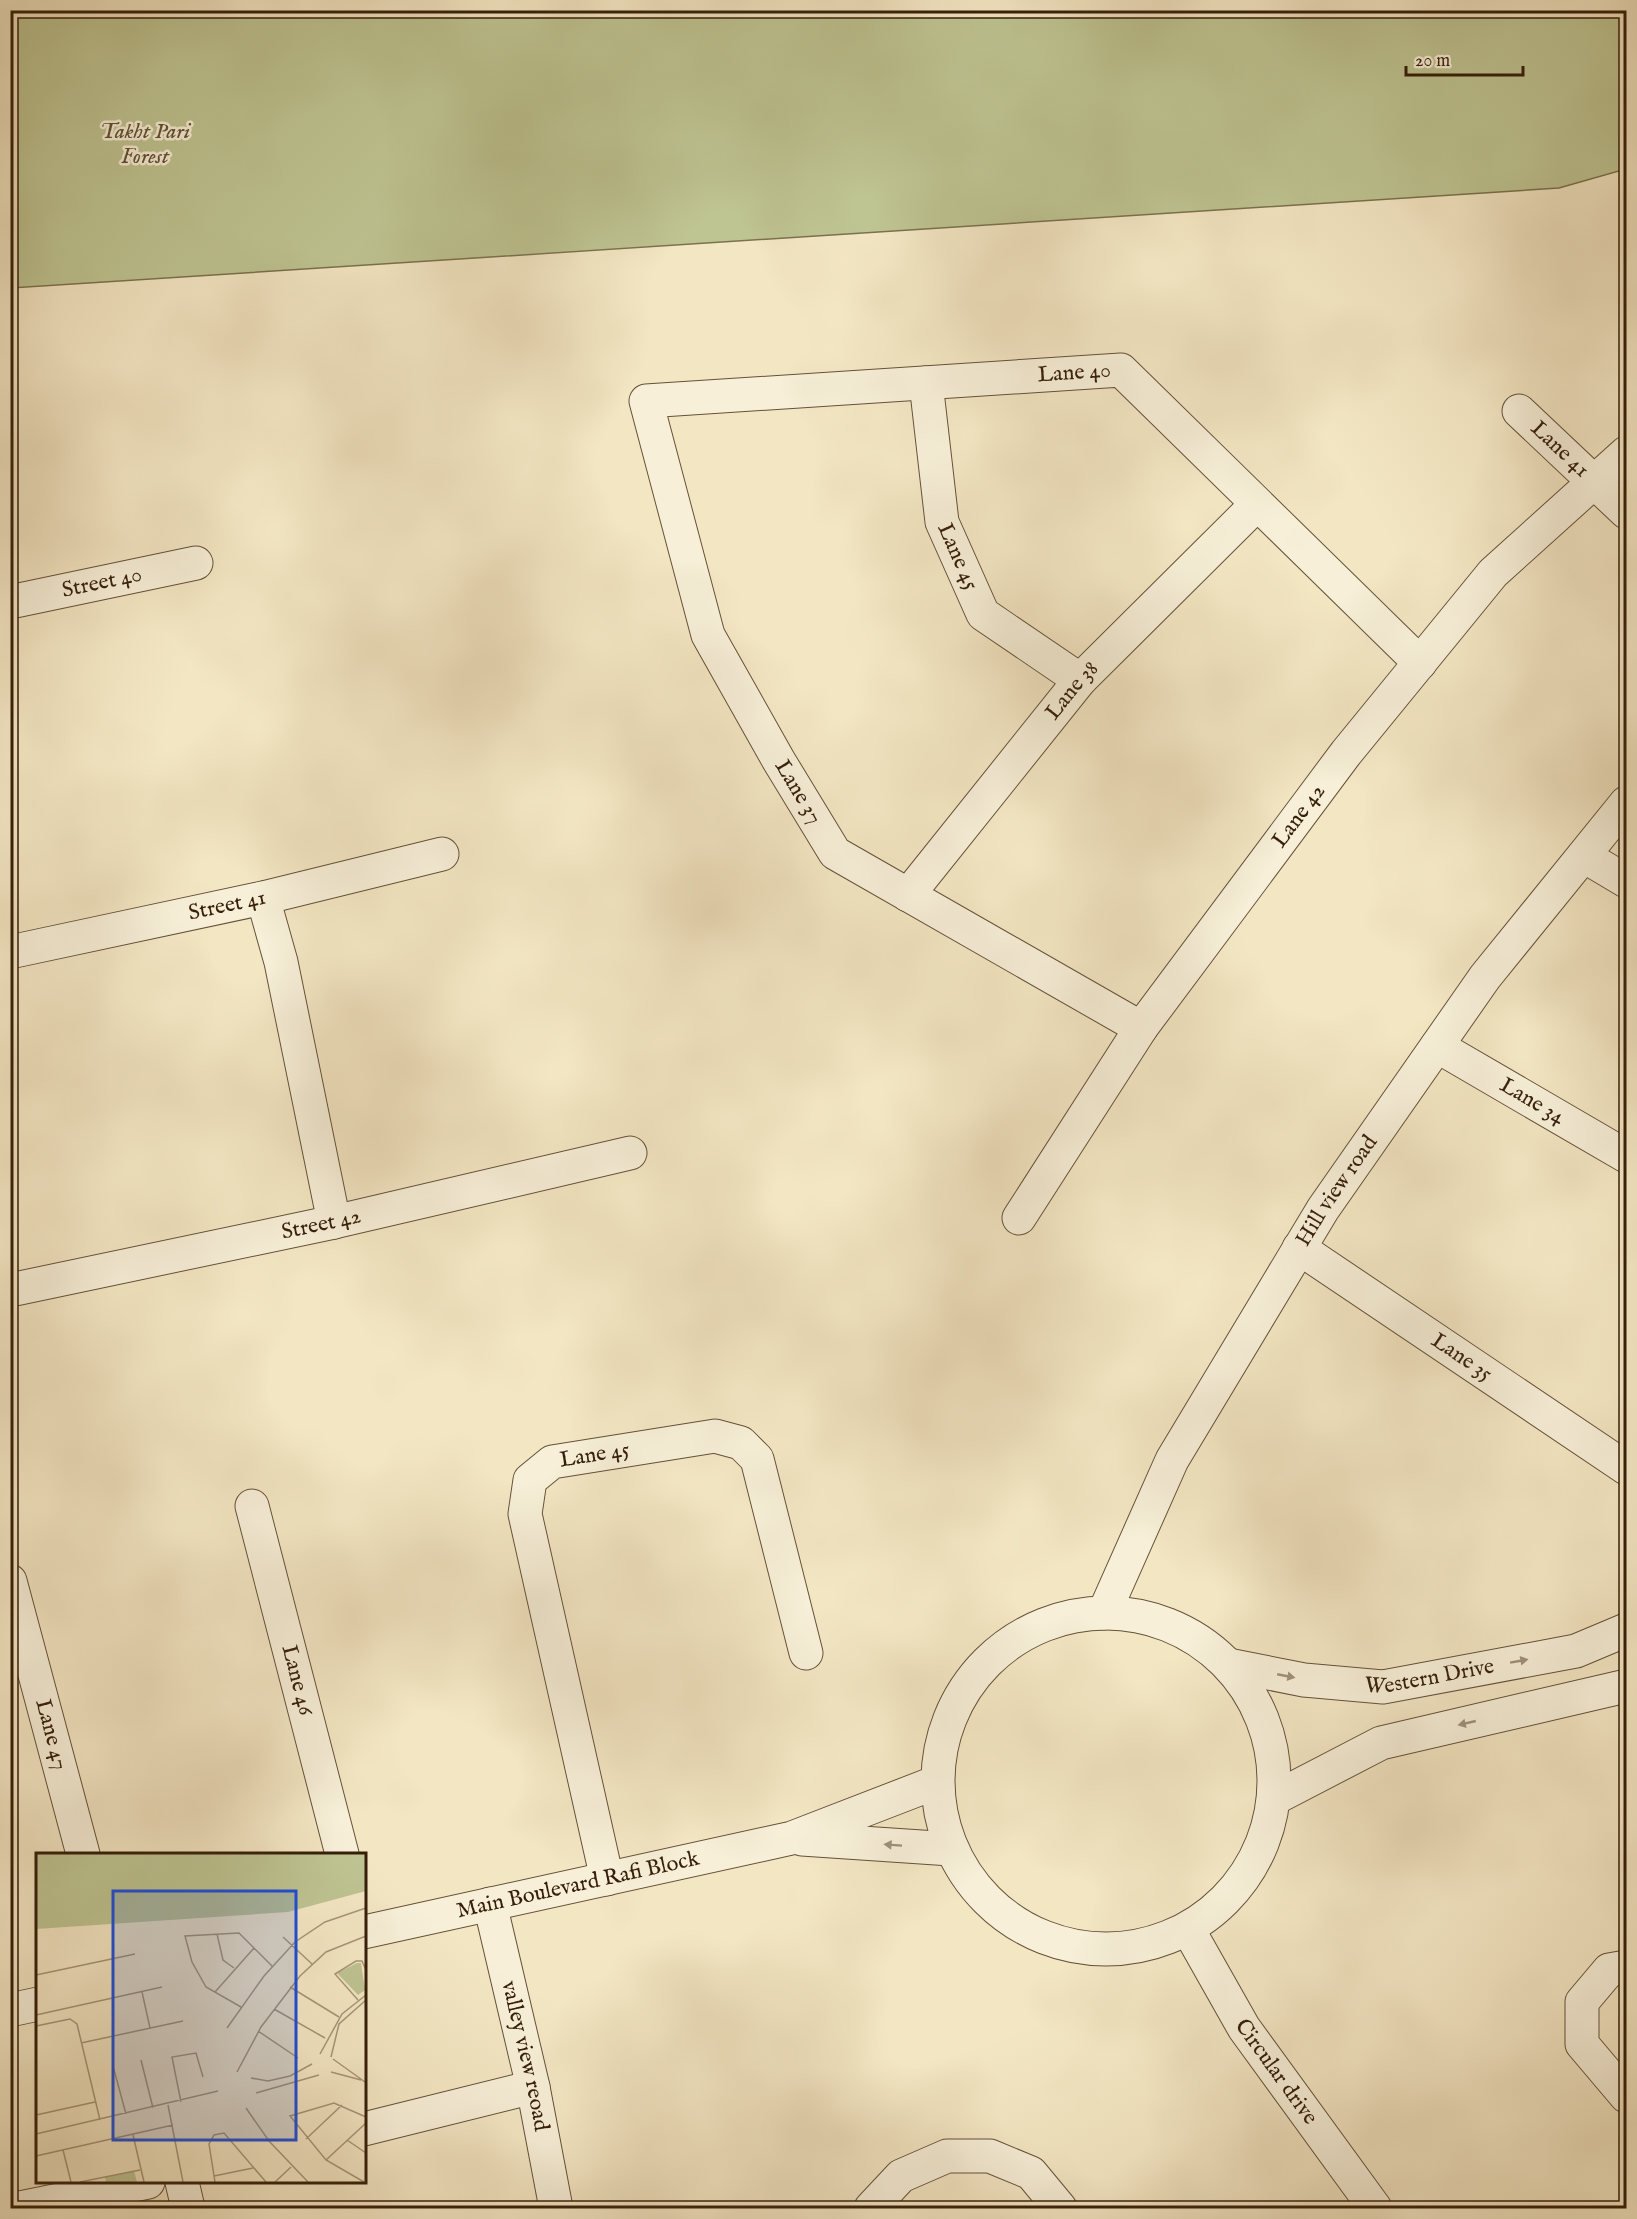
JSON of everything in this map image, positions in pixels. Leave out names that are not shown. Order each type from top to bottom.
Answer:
[{"type":"street","name":"Lane 40","points":[[646,401],[1121,370],[1420,663]]},
{"type":"street","name":"Lane 45","points":[[926,383],[942,522],[983,614],[1080,680]]},
{"type":"street","name":"Lane 37","points":[[646,401],[708,635],[779,761],[835,853],[1141,1028]]},
{"type":"street","name":"Lane 41","points":[[1519,411],[1626,512]]},
{"type":"street","name":"Lane 42","points":[[1019,1218],[1141,1028],[1346,753],[1493,573],[1626,453]]},
{"type":"street","name":"Lane 38","points":[[908,895],[1080,680],[1257,504]]},
{"type":"street","name":"Street 40","points":[[10,602],[196,563]]},
{"type":"street","name":"Hill view road","points":[[1104,1613],[1172,1460],[1323,1209],[1485,977],[1626,803]]},
{"type":"street","name":"Street 41","points":[[10,952],[263,898],[442,854]]},
{"type":"street","points":[[1584,856],[1626,881]]},
{"type":"street","points":[[263,898],[281,962],[334,1222]]},
{"type":"street","name":"Lane 34","points":[[1437,1046],[1626,1156]]},
{"type":"street","name":"Street 42","points":[[10,1290],[334,1222],[630,1153]]},
{"type":"street","name":"Lane 35","points":[[1299,1248],[1626,1468]]},
{"type":"street","name":"Lane 45","points":[[607,1878],[525,1514],[530,1480],[552,1462],[715,1436],[741,1443],[757,1459],[806,1653]]},
{"type":"street","name":"Lane 46","points":[[252,1506],[342,1853]]},
{"type":"street","name":"Lane 47","points":[[10,1581],[83,1853]]},
{"type":"street","points":[[1104,1613],[1149,1618],[1171,1626],[1211,1649],[1228,1665],[1257,1704],[1272,1750],[1275,1798],[1271,1822],[1254,1865],[1225,1901],[1188,1929],[1159,1941],[1129,1948],[1098,1950],[1067,1945],[1037,1935],[1010,1920],[986,1900],[966,1876],[951,1848],[941,1816],[938,1782],[940,1753],[947,1725],[959,1698],[976,1674],[996,1653],[1020,1636],[1075,1616],[1104,1613]]},
{"type":"street","name":"Western Drive","points":[[1228,1665],[1304,1680],[1383,1687],[1576,1651],[1626,1630]]},
{"type":"street","points":[[1275,1798],[1381,1743],[1626,1686]]},
{"type":"street","points":[[792,1838],[938,1782]]},
{"type":"street","points":[[792,1838],[951,1848]]},
{"type":"street","name":"Main Boulevard Rafi Block","points":[[366,1932],[792,1838]]},
{"type":"street","name":"valley view reoad","points":[[490,1904],[532,2087],[556,2208]]},
{"type":"street","name":"Circular drive","points":[[1188,1929],[1244,2028],[1375,2208]]},
{"type":"street","points":[[1626,1966],[1609,1971],[1582,2002],[1582,2044],[1626,2096]]},
{"type":"street","points":[[10,2010],[36,2004]]},
{"type":"street","points":[[366,2128],[532,2087]]},
{"type":"street","points":[[870,2208],[901,2176],[947,2156],[990,2156],[1031,2173],[1060,2208]]},
{"type":"street","points":[[20,2208],[139,2183]]},
{"type":"street","points":[[182,2183],[188,2208]]},
{"type":"green space","name":"Takht Pari Forest","points":[[11,10],[1626,11],[1626,169],[1559,188],[11,288]]}]
